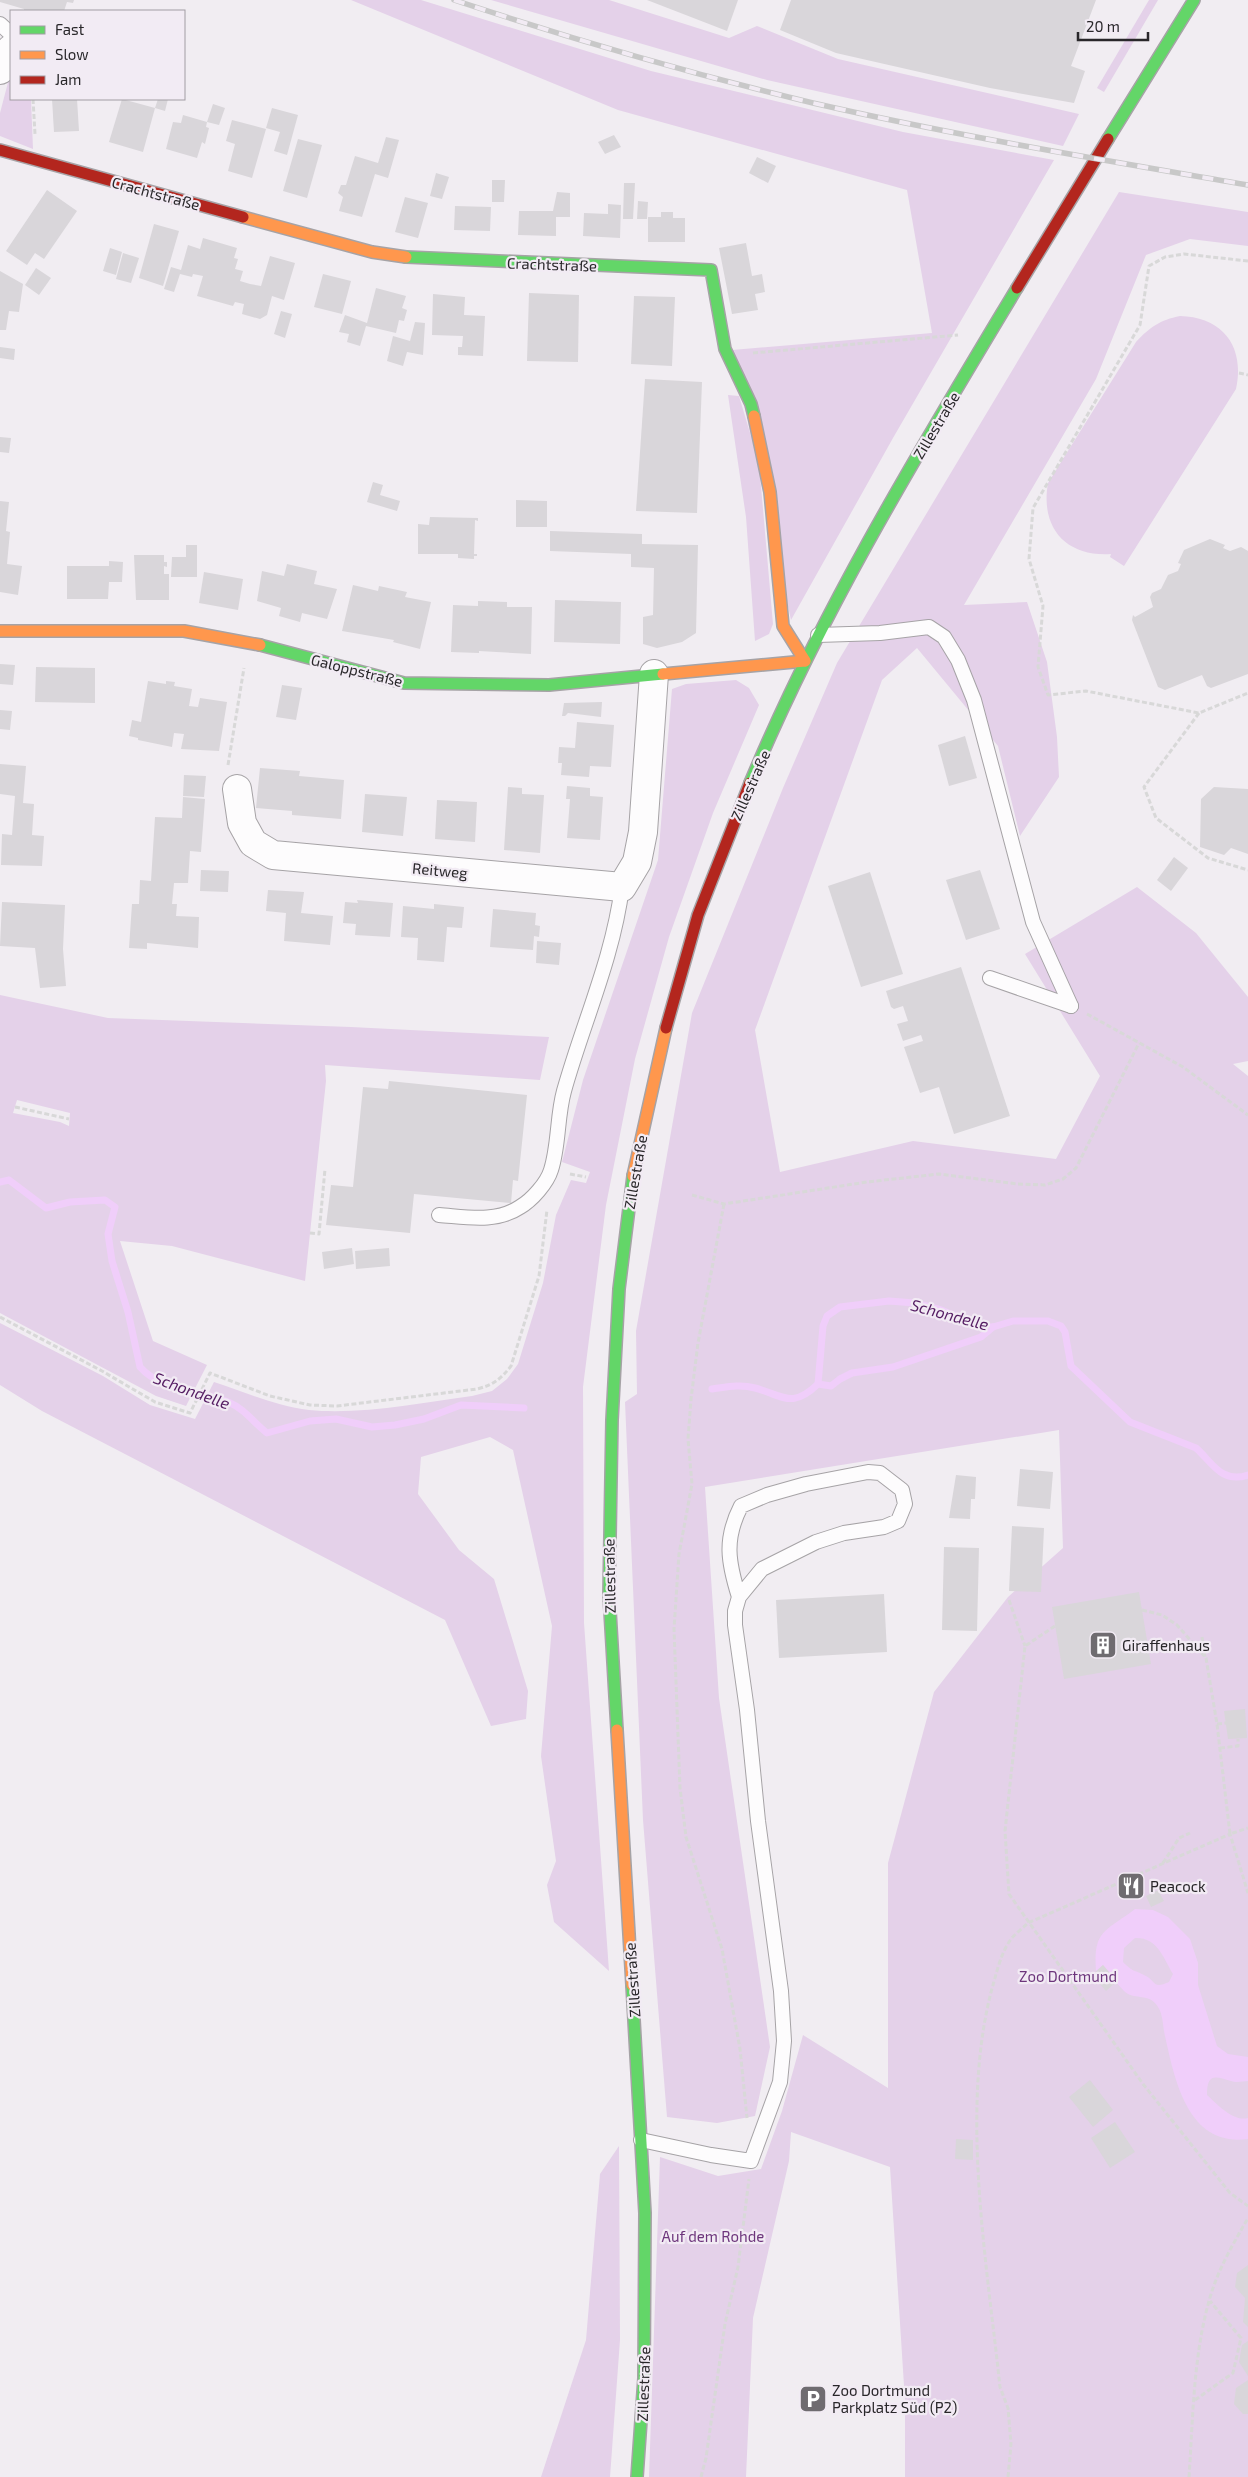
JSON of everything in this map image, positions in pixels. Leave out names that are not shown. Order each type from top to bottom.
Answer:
[{"type":"main road","name":"Zillestraße","points":[[637,2477],[642,2422],[646,2301],[641,2140],[609,1594],[611,1388],[624,1242],[643,1125],[697,920],[739,806],[818,635],[900,485],[1194,0]]},
{"type":"main road","name":"Crachtstraße","points":[[0,150],[372,252],[415,258],[711,270],[728,355],[751,404],[770,492],[783,626],[805,662]]},
{"type":"main road","name":"Galoppstraße","points":[[0,631],[184,631],[248,642],[404,683],[549,685],[654,674],[805,662]]},
{"type":"street","points":[[0,70],[3,57],[10,50]]},
{"type":"street","points":[[622,887],[637,862],[643,832],[654,674]]},
{"type":"street","name":"Reitweg","points":[[237,789],[242,823],[253,843],[273,855],[622,887]]},
{"type":"lane","points":[[0,24],[10,33]]},
{"type":"lane","points":[[818,635],[880,633],[929,627],[944,637],[958,660],[974,700],[1033,922],[1071,1006]]},
{"type":"lane","points":[[440,1215],[477,1218],[501,1217],[522,1207],[540,1188],[551,1170],[563,1094],[613,939],[622,887]]},
{"type":"lane","points":[[990,978],[1071,1006]]},
{"type":"lane","points":[[641,2140],[711,2155],[751,2161],[780,2082],[784,2042],[781,1991],[758,1820],[747,1710],[734,1625],[739,1597],[729,1566],[730,1531],[741,1506],[750,1501],[790,1488],[868,1472],[880,1473],[902,1490],[905,1504],[898,1521],[884,1527],[844,1533],[797,1551],[762,1569],[739,1597]]},
{"type":"path","points":[[33,100],[37,160]]},
{"type":"path","points":[[1199,713],[1086,691],[1048,695],[1038,667],[1043,606],[1029,559],[1033,508],[1140,325],[1149,266],[1165,257],[1184,254],[1248,261]]},
{"type":"path","points":[[728,355],[950,337],[995,326]]},
{"type":"path","points":[[1239,373],[1248,375]]},
{"type":"path","points":[[237,789],[226,775],[248,642]]},
{"type":"path","points":[[1248,693],[1199,713],[1144,787],[1156,818],[1208,858],[1248,870]]},
{"type":"path","points":[[1071,1006],[1183,1066],[1248,1115]]},
{"type":"path","points":[[692,1195],[724,1204],[857,1183],[939,1174],[1018,1184],[1045,1185],[1063,1180],[1076,1168],[1139,1042]]},
{"type":"path","points":[[15,1107],[69,1119]]},
{"type":"path","points":[[310,1233],[319,1234],[325,1169]]},
{"type":"path","points":[[724,1204],[698,1343],[691,1399],[688,1439],[692,1484],[679,1554],[674,1629],[680,1788],[686,1837],[722,1949],[740,2050],[747,2124]]},
{"type":"path","points":[[0,1318],[102,1370],[156,1402],[190,1413],[210,1373],[270,1396],[310,1405],[337,1406],[478,1389],[491,1385],[502,1378],[511,1366],[539,1276],[548,1209]]},
{"type":"path","points":[[1009,1600],[1025,1646],[1005,1832],[1009,1894],[1143,2084],[1230,2193],[1248,2206]]},
{"type":"path","points":[[1142,1610],[1162,1615],[1177,1626],[1206,1658]]},
{"type":"path","points":[[1025,1646],[1055,1626]]},
{"type":"path","points":[[1202,1636],[1217,1724],[1230,1834],[1248,1893]]},
{"type":"path","points":[[1217,1724],[1226,1723]]},
{"type":"path","points":[[1220,1748],[1238,1746],[1238,1739]]},
{"type":"path","points":[[1008,2477],[1011,2444],[1008,2408],[1000,2387],[984,2231],[977,2112],[984,2017],[998,1970],[1009,1942],[1028,1923],[1230,1834],[1248,1828]]},
{"type":"path","points":[[1163,1864],[1179,1838],[1190,1833]]},
{"type":"path","points":[[701,2477],[709,2438],[725,2324],[738,2267],[751,2161]]},
{"type":"path","points":[[1189,2477],[1198,2352],[1209,2300],[1227,2254],[1248,2218]]},
{"type":"path","points":[[1195,2400],[1233,2373],[1241,2338],[1209,2300]]},
{"type":"green space","points":[[351,0],[421,0],[651,71],[903,132],[1054,160],[893,438],[791,620],[732,350],[932,333],[907,190],[618,110]]},
{"type":"green space","points":[[491,0],[609,0],[729,38],[757,26],[838,59],[1079,114],[1063,146],[767,80]]},
{"type":"green space","points":[[1149,0],[1158,0],[1104,92],[1097,88]]},
{"type":"green space","points":[[10,75],[10,100],[31,100],[33,149],[0,136],[0,113]]},
{"type":"green space","points":[[1119,192],[1248,212],[1248,246],[1190,239],[1146,255],[1096,379],[964,605],[1027,602],[1047,662],[1057,737],[1059,777],[1020,836],[998,746],[917,648],[882,680],[755,1030],[780,1172],[913,1141],[1056,1159],[1100,1076],[1025,954],[1137,887],[1196,933],[1248,997],[1248,1061],[1233,1064],[1248,1076],[1248,2477],[905,2477],[905,2401],[890,2167],[791,2132],[789,2161],[753,2318],[746,2477],[649,2477],[660,2157],[718,2176],[761,2169],[782,2111],[803,2035],[888,2088],[888,1863],[934,1692],[1008,1597],[1063,1548],[1059,1430],[705,1487],[719,1698],[770,2047],[755,2116],[717,2123],[667,2117],[643,1820],[625,1402],[637,1394],[636,1331],[692,1013],[783,788],[837,663]]},
{"type":"green space","points":[[1180,316],[1209,322],[1228,337],[1234,348],[1237,360],[1236,389],[1124,566],[1110,557],[1111,554],[1095,554],[1081,550],[1069,545],[1060,536],[1048,514],[1048,483],[1136,342],[1156,325]]},
{"type":"green space","points":[[728,395],[739,396],[759,463],[773,624],[769,634],[755,641],[746,517]]},
{"type":"green space","points":[[736,680],[749,688],[759,705],[713,813],[669,937],[635,1059],[606,1205],[583,1387],[584,1623],[609,1971],[554,1922],[547,1885],[556,1861],[541,1756],[552,1626],[513,1450],[490,1437],[421,1457],[418,1494],[459,1550],[494,1579],[528,1691],[526,1719],[491,1726],[445,1620],[42,1411],[0,1385],[0,1323],[103,1376],[150,1405],[195,1419],[214,1382],[297,1408],[349,1411],[390,1408],[472,1396],[492,1391],[507,1379],[518,1364],[543,1283],[556,1215],[571,1180],[586,1183],[590,1172],[562,1162],[583,1080],[658,860],[672,689],[686,684]]},
{"type":"green space","points":[[0,995],[108,1018],[549,1037],[540,1080],[325,1065],[326,1081],[305,1281],[172,1246],[120,1241],[153,1341],[207,1365],[186,1406],[156,1396],[0,1313]],"holes":[[[17,1100],[70,1113],[69,1126],[60,1122],[13,1113]]]},
{"type":"green space","points":[[619,2146],[620,2340],[610,2477],[541,2477],[586,2340],[600,2174]]},
{"type":"shaded area","points":[[1135,1909],[1153,1910],[1168,1917],[1190,1939],[1198,1963],[1198,1985],[1217,2046],[1228,2054],[1248,2057],[1248,2081],[1235,2082],[1216,2077],[1213,2078],[1208,2083],[1207,2095],[1231,2115],[1242,2119],[1248,2118],[1248,2139],[1228,2139],[1211,2133],[1198,2122],[1180,2090],[1158,2007],[1152,2000],[1125,1992],[1103,1965],[1096,1971],[1099,1939],[1109,1928]],"holes":[[[1135,1938],[1154,1944],[1162,1955],[1173,1974],[1169,1982],[1157,1985],[1148,1977],[1123,1962],[1124,1948]]]},
{"type":"building","points":[[0,0],[74,0],[73,3],[67,2],[64,10],[24,10],[0,2]]},
{"type":"building","points":[[647,0],[738,0],[727,31]]},
{"type":"building","points":[[791,0],[1096,0],[1071,66],[1085,71],[1074,103],[990,88],[836,53],[780,30]]},
{"type":"building","points":[[52,100],[77,100],[79,131],[54,132]]},
{"type":"building","points":[[122,100],[155,108],[143,152],[109,142]]},
{"type":"building","points":[[158,100],[168,100],[165,111],[155,108]]},
{"type":"building","points":[[213,104],[225,108],[219,125],[207,122]]},
{"type":"building","points":[[272,108],[298,115],[287,155],[274,151],[280,132],[266,128]]},
{"type":"building","points":[[183,115],[207,122],[206,127],[209,128],[205,144],[202,142],[197,158],[166,149],[173,122],[181,123]]},
{"type":"building","points":[[232,120],[266,129],[252,178],[228,171],[235,144],[226,141]]},
{"type":"building","points":[[614,135],[621,147],[605,154],[598,142]]},
{"type":"building","points":[[386,137],[399,140],[388,178],[375,174],[362,217],[339,211],[343,197],[338,193],[341,185],[346,185],[355,156],[378,163]]},
{"type":"building","points":[[298,139],[322,145],[307,198],[283,191]]},
{"type":"building","points":[[757,157],[776,166],[768,183],[749,173]]},
{"type":"building","points":[[436,173],[449,177],[442,199],[430,196]]},
{"type":"building","points":[[492,180],[505,180],[504,202],[492,202]]},
{"type":"building","points":[[624,183],[635,183],[633,219],[623,219]]},
{"type":"building","points":[[47,190],[77,211],[44,259],[35,253],[27,265],[6,251]]},
{"type":"building","points":[[557,192],[570,193],[570,217],[556,217],[556,236],[518,235],[519,211],[553,211]]},
{"type":"building","points":[[405,197],[428,203],[418,238],[395,232]]},
{"type":"building","points":[[638,201],[648,202],[647,219],[637,219]]},
{"type":"building","points":[[608,204],[621,205],[620,238],[583,236],[584,213],[608,214]]},
{"type":"building","points":[[455,206],[491,207],[490,231],[454,230]]},
{"type":"building","points":[[661,212],[673,212],[673,218],[685,218],[685,242],[648,242],[648,217],[661,217]]},
{"type":"building","points":[[154,224],[179,231],[163,286],[139,278]]},
{"type":"building","points":[[203,238],[237,248],[234,258],[238,259],[235,269],[243,271],[240,281],[250,284],[261,286],[270,256],[295,263],[284,300],[272,296],[267,315],[260,319],[242,314],[244,304],[235,302],[233,306],[197,296],[203,276],[193,274],[192,277],[180,274],[174,292],[164,289],[171,267],[181,270],[188,245],[200,249]]},
{"type":"building","points":[[746,243],[752,276],[762,274],[765,292],[755,294],[758,310],[732,314],[719,248]]},
{"type":"building","points":[[110,248],[122,252],[116,275],[103,271]]},
{"type":"building","points":[[123,253],[139,258],[131,283],[116,279]]},
{"type":"building","points":[[36,268],[51,278],[39,295],[25,285]]},
{"type":"building","points":[[0,271],[23,284],[19,312],[9,311],[6,330],[0,330]]},
{"type":"building","points":[[323,274],[351,281],[342,314],[314,307]]},
{"type":"building","points":[[376,288],[406,296],[402,308],[407,310],[404,321],[399,320],[396,333],[366,326],[360,346],[347,342],[349,334],[339,332],[345,315],[367,323]]},
{"type":"building","points":[[529,293],[579,295],[578,362],[527,361]]},
{"type":"building","points":[[433,294],[465,297],[464,315],[485,316],[483,356],[458,355],[458,347],[462,347],[463,336],[432,335]]},
{"type":"building","points":[[634,296],[675,297],[672,366],[631,364]]},
{"type":"building","points":[[281,311],[292,314],[285,338],[274,334]]},
{"type":"building","points":[[415,322],[425,323],[423,355],[407,352],[403,366],[387,361],[393,336],[410,341]]},
{"type":"building","points":[[0,347],[15,349],[14,360],[0,358]]},
{"type":"building","points":[[645,379],[702,382],[697,513],[636,511]]},
{"type":"building","points":[[0,437],[11,438],[9,453],[0,452]]},
{"type":"building","points":[[373,482],[383,485],[380,495],[400,501],[397,511],[367,502]]},
{"type":"building","points":[[516,500],[547,501],[547,527],[516,527]]},
{"type":"building","points":[[0,501],[9,502],[6,531],[10,532],[7,564],[22,566],[18,595],[0,592]]},
{"type":"building","points":[[430,517],[478,518],[478,521],[475,520],[474,554],[477,554],[477,556],[474,556],[474,559],[458,558],[458,554],[418,554],[418,524],[429,525]]},
{"type":"building","points":[[550,531],[642,534],[642,544],[698,545],[696,633],[682,642],[657,648],[643,644],[643,617],[653,615],[654,568],[631,567],[631,554],[550,551]]},
{"type":"building","points":[[1210,539],[1225,545],[1223,548],[1230,551],[1241,547],[1248,551],[1248,674],[1211,688],[1207,686],[1202,675],[1165,690],[1158,687],[1132,620],[1133,615],[1135,617],[1153,607],[1150,597],[1152,593],[1161,589],[1168,575],[1178,571],[1181,564],[1178,563],[1184,550]]},
{"type":"building","points":[[186,545],[197,545],[197,577],[171,577],[172,557],[186,557]]},
{"type":"building","points":[[134,555],[164,555],[164,562],[167,562],[167,567],[164,566],[164,574],[169,574],[169,600],[136,600]]},
{"type":"building","points":[[109,561],[123,562],[122,582],[109,582],[108,599],[67,599],[67,566],[109,566]]},
{"type":"building","points":[[287,564],[317,571],[314,584],[337,589],[327,619],[302,613],[300,622],[279,616],[281,608],[257,601],[262,571],[284,576]]},
{"type":"building","points":[[204,572],[243,579],[238,610],[199,603]]},
{"type":"building","points":[[353,585],[378,591],[379,586],[407,592],[405,597],[431,602],[420,649],[393,642],[394,640],[342,631]]},
{"type":"building","points":[[555,600],[621,602],[620,644],[554,642]]},
{"type":"building","points":[[478,601],[507,602],[507,607],[532,607],[531,654],[479,651],[479,653],[451,652],[453,605],[478,606]]},
{"type":"building","points":[[0,664],[15,665],[13,685],[0,684]]},
{"type":"building","points":[[36,667],[95,668],[95,703],[35,702]]},
{"type":"building","points":[[148,681],[166,684],[166,681],[175,682],[174,686],[192,689],[189,706],[198,707],[200,698],[227,702],[219,751],[181,749],[184,734],[174,733],[172,747],[138,740],[138,738],[129,736],[132,720],[141,722]]},
{"type":"building","points":[[282,685],[302,688],[296,720],[276,717]]},
{"type":"building","points":[[602,702],[601,717],[568,713],[562,716],[564,703]]},
{"type":"building","points":[[0,710],[12,711],[10,730],[0,729]]},
{"type":"building","points":[[577,722],[614,725],[611,767],[590,766],[589,777],[561,775],[562,763],[558,763],[559,747],[575,748]]},
{"type":"building","points":[[965,736],[977,778],[949,786],[938,745]]},
{"type":"building","points":[[0,764],[26,766],[23,803],[34,804],[32,835],[44,836],[42,866],[1,865],[2,834],[12,835],[15,796],[0,794]]},
{"type":"building","points":[[260,768],[300,771],[299,776],[344,780],[341,819],[292,815],[292,811],[256,808]]},
{"type":"building","points":[[184,775],[206,776],[204,797],[183,796]]},
{"type":"building","points":[[567,786],[590,788],[590,796],[603,797],[600,840],[567,838],[570,799],[566,799]]},
{"type":"building","points":[[508,787],[522,788],[522,794],[544,795],[540,853],[504,850]]},
{"type":"building","points":[[1214,787],[1248,789],[1248,854],[1231,848],[1224,855],[1200,847],[1201,799]]},
{"type":"building","points":[[365,794],[407,797],[403,836],[362,832]]},
{"type":"building","points":[[183,797],[205,799],[201,852],[190,851],[188,883],[174,883],[172,904],[177,904],[176,916],[199,917],[198,948],[147,943],[147,949],[129,948],[132,904],[139,904],[140,880],[151,881],[155,817],[182,818]]},
{"type":"building","points":[[437,800],[477,802],[475,842],[435,839]]},
{"type":"building","points":[[1174,857],[1188,868],[1171,891],[1157,880]]},
{"type":"building","points":[[201,870],[229,871],[228,892],[200,891]]},
{"type":"building","points":[[980,870],[1000,929],[966,940],[946,880]]},
{"type":"building","points":[[870,872],[903,974],[861,987],[828,886]]},
{"type":"building","points":[[268,890],[304,892],[301,913],[333,916],[330,945],[284,941],[286,913],[266,911]]},
{"type":"building","points":[[357,900],[393,903],[390,937],[355,935],[356,924],[343,923],[345,902],[358,903]]},
{"type":"building","points":[[2,902],[65,905],[63,949],[66,986],[40,988],[35,948],[0,946]]},
{"type":"building","points":[[434,904],[464,907],[462,928],[447,927],[444,962],[417,960],[418,938],[401,937],[403,906],[434,909]]},
{"type":"building","points":[[493,909],[536,913],[535,925],[540,926],[539,937],[534,936],[533,950],[490,947]]},
{"type":"building","points":[[537,941],[561,943],[559,965],[536,963]]},
{"type":"building","points":[[961,967],[1010,1116],[954,1134],[939,1087],[920,1093],[904,1047],[923,1041],[921,1035],[903,1041],[897,1024],[908,1021],[903,1006],[894,1009],[891,1007],[886,991]]},
{"type":"building","points":[[389,1081],[527,1095],[518,1181],[513,1180],[511,1203],[414,1194],[410,1233],[326,1225],[331,1185],[353,1187],[363,1087],[388,1089]]},
{"type":"building","points":[[352,1248],[354,1264],[324,1269],[322,1252]]},
{"type":"building","points":[[389,1248],[390,1266],[356,1269],[355,1251]]},
{"type":"building","points":[[1020,1469],[1053,1472],[1050,1509],[1017,1506]]},
{"type":"building","points":[[956,1475],[976,1477],[975,1499],[971,1499],[970,1519],[949,1518]]},
{"type":"building","points":[[1012,1526],[1044,1528],[1041,1592],[1009,1591]]},
{"type":"building","points":[[944,1547],[979,1548],[977,1631],[942,1630]]},
{"type":"building","name":"Giraffenhaus","points":[[1139,1592],[1151,1664],[1064,1679],[1052,1607]]},
{"type":"building","points":[[884,1594],[887,1652],[779,1658],[776,1600]]},
{"type":"building","points":[[1245,1709],[1247,1738],[1228,1739],[1224,1711]]},
{"type":"building","points":[[1158,1890],[1164,1901],[1151,1907],[1146,1896]]},
{"type":"building","points":[[1103,1965],[1117,1981],[1106,1991],[1092,1975]]},
{"type":"building","points":[[1090,2080],[1113,2110],[1093,2127],[1069,2097]]},
{"type":"building","points":[[1115,2122],[1135,2152],[1110,2168],[1091,2138]]},
{"type":"building","points":[[956,2139],[973,2140],[973,2160],[955,2159]]},
{"type":"building","points":[[1248,2265],[1248,2327],[1243,2322],[1245,2298],[1235,2287],[1237,2273]]},
{"type":"building","points":[[1248,2341],[1248,2376],[1239,2362],[1242,2345]]},
{"type":"building","points":[[1248,2380],[1248,2414],[1243,2414],[1234,2404],[1236,2388]]},
{"type":"waterway","name":"Schondelle","points":[[0,1182],[9,1180],[46,1208],[70,1202],[105,1200],[115,1207],[108,1234],[112,1261],[128,1312],[140,1367],[159,1381],[234,1405],[267,1433],[310,1421],[336,1419],[372,1427],[395,1425],[424,1419],[461,1405],[524,1408]]},
{"type":"waterway","name":"Schondelle","points":[[712,1389],[744,1386],[788,1398],[794,1398],[809,1392],[818,1384],[823,1326],[827,1316],[840,1307],[889,1301],[915,1303],[941,1310],[983,1327],[993,1327],[1013,1321],[1048,1321],[1061,1326],[1065,1332],[1071,1366],[1130,1422],[1196,1448],[1212,1465],[1224,1474],[1231,1477],[1248,1475]]},
{"type":"waterway","points":[[818,1384],[831,1386],[852,1373],[893,1367],[981,1337],[993,1327]]},
{"type":"railway","points":[[454,0],[632,55],[813,103],[976,137],[1248,185]]},
{"type":"traffic: fast","points":[[1108,139],[1194,0]]},
{"type":"traffic: fast","points":[[406,257],[711,270],[725,349],[751,404],[754,416]]},
{"type":"traffic: fast","points":[[750,783],[809,655],[874,531],[1017,288]]},
{"type":"traffic: fast","points":[[260,645],[404,683],[549,685],[663,674]]},
{"type":"traffic: fast","points":[[617,1730],[609,1594],[612,1420],[619,1289],[633,1176]]},
{"type":"traffic: fast","points":[[632,1985],[645,2213],[644,2378],[637,2477]]},
{"type":"traffic: slow","points":[[243,217],[372,252],[406,257]]},
{"type":"traffic: slow","points":[[754,416],[770,492],[783,626],[805,661]]},
{"type":"traffic: slow","points":[[0,631],[184,631],[260,645]]},
{"type":"traffic: slow","points":[[663,674],[805,661]]},
{"type":"traffic: slow","points":[[633,1176],[666,1028]]},
{"type":"traffic: slow","points":[[617,1730],[632,1985]]},
{"type":"traffic: jam","points":[[1017,288],[1108,139]]},
{"type":"traffic: jam","points":[[0,150],[243,217]]},
{"type":"traffic: jam","points":[[666,1028],[698,915],[750,783]]},
{"type":"place","name":"Giraffenhaus","points":[[1103,1645]]},
{"type":"place","name":"Peacock","points":[[1131,1886]]},
{"type":"place","name":"Zoo Dortmund Parkplatz Süd (P2)","points":[[813,2399]]},
{"type":"park label","name":"Zoo Dortmund","points":[[1068,1976]]},
{"type":"park label","name":"Auf dem Rohde","points":[[713,2236]]}]
